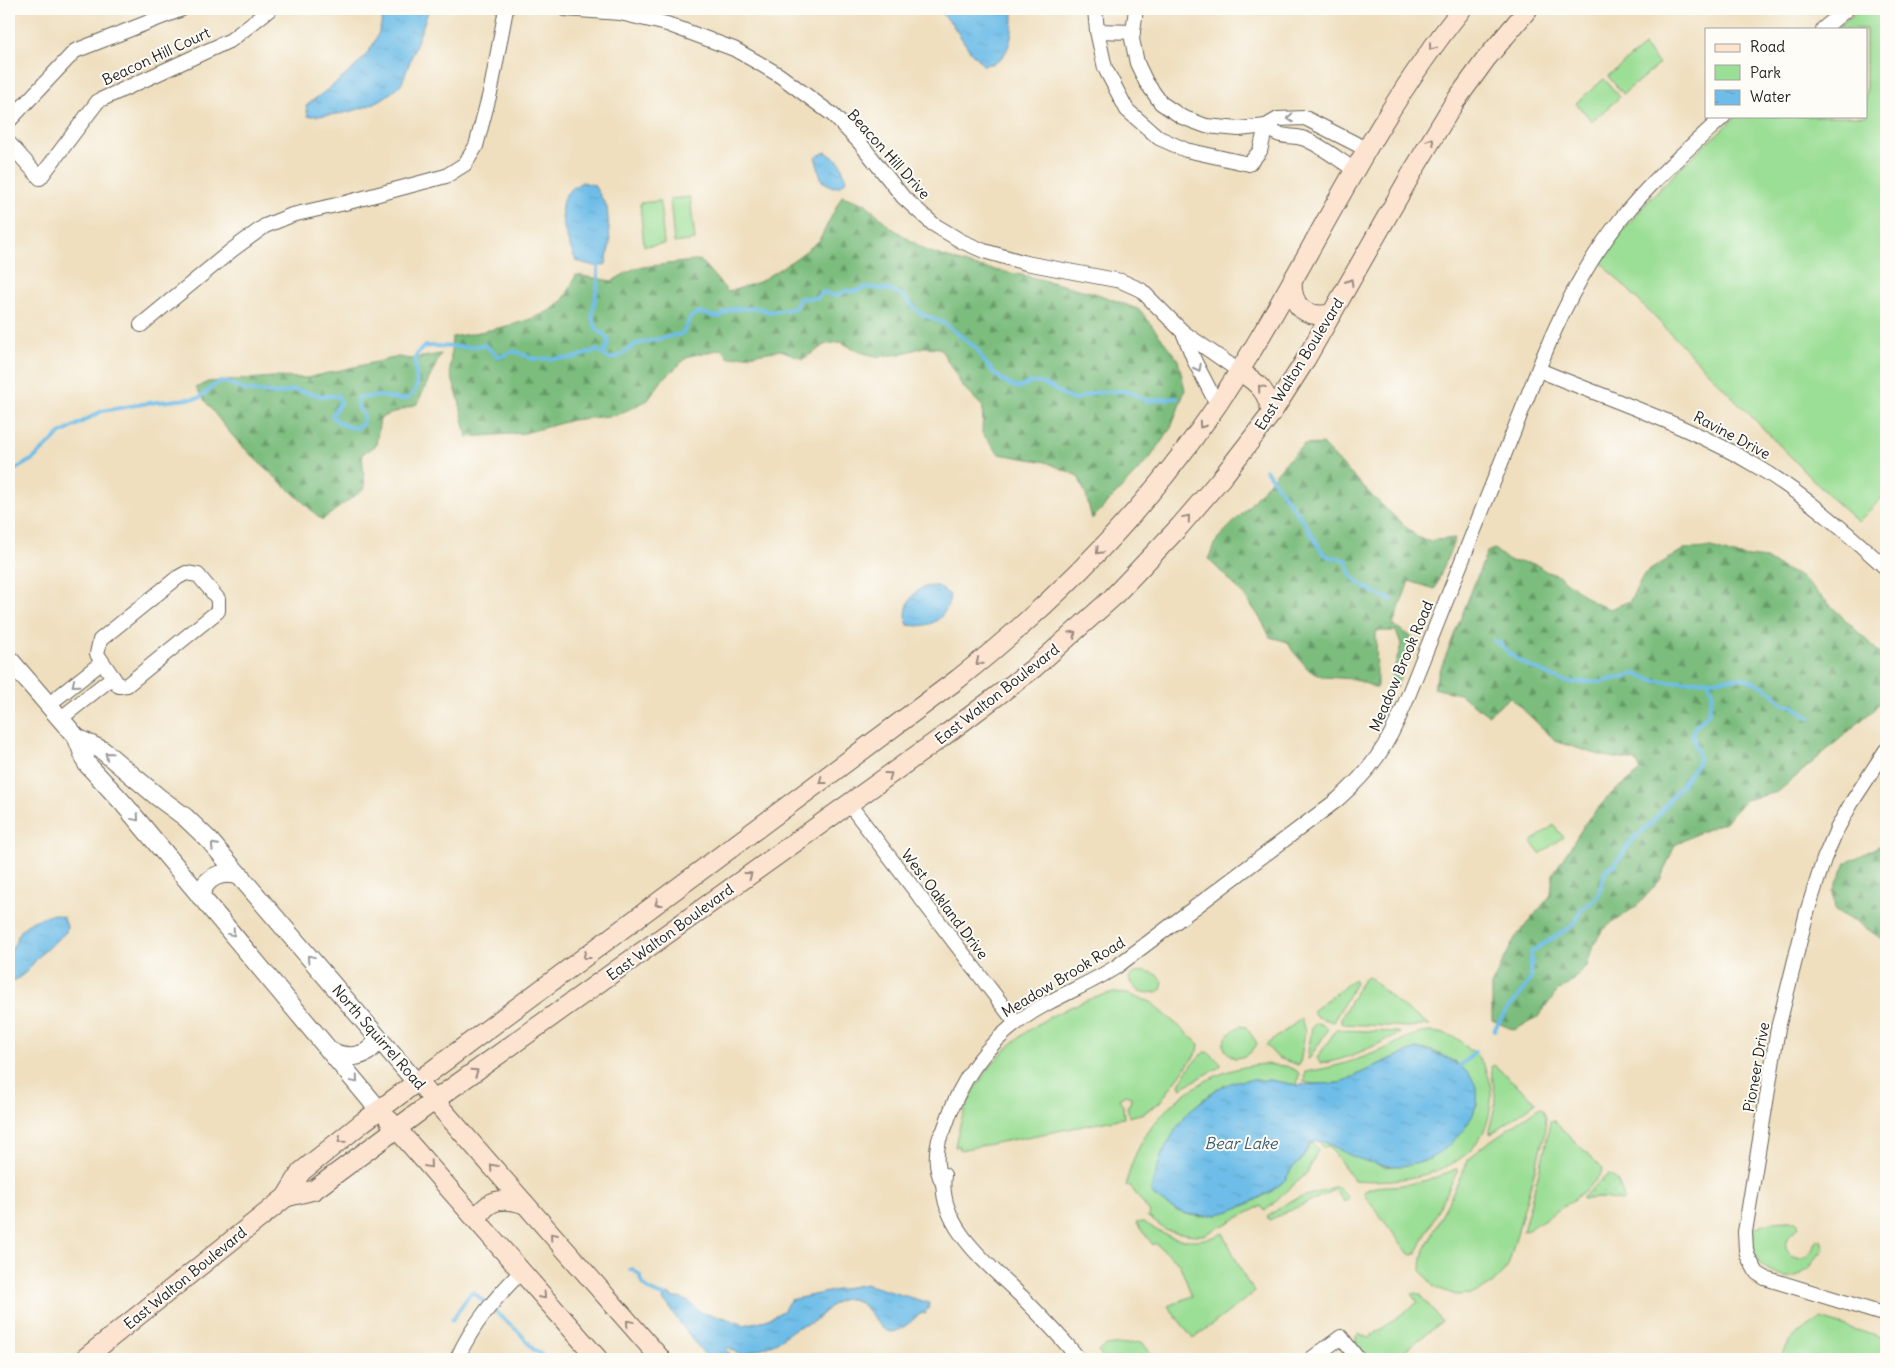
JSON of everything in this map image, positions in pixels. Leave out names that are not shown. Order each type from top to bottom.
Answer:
[{"type":"main road","name":"East Walton Boulevard","points":[[84,1359],[286,1197],[301,1172],[379,1110],[958,679],[1050,600],[1098,552],[1146,499],[1217,404],[1292,282],[1366,149],[1414,73],[1462,9]]},
{"type":"main road","name":"East Walton Boulevard","points":[[286,1197],[314,1190],[435,1100],[1009,688],[1084,624],[1136,574],[1174,533],[1224,475],[1271,414],[1332,314],[1454,103],[1492,52],[1528,9]]},
{"type":"main road","points":[[1292,282],[1293,297],[1301,308],[1312,315],[1332,314]]},
{"type":"main road","points":[[1239,371],[1263,389],[1270,404],[1271,414]]},
{"type":"main road","points":[[690,879],[686,890],[688,899],[693,906],[702,910]]},
{"type":"main road","name":"North Squirrel Road","points":[[416,1082],[435,1100],[660,1359]]},
{"type":"main road","name":"North Squirrel Road","points":[[379,1110],[397,1128],[598,1359]]},
{"type":"main road","points":[[477,1220],[484,1209],[496,1201],[505,1199],[525,1204]]},
{"type":"street","points":[[9,121],[75,51],[182,9]]},
{"type":"street","name":"Beacon Hill Court","points":[[9,143],[40,178],[98,101],[231,40],[270,9]]},
{"type":"street","points":[[141,325],[232,250],[265,226],[292,215],[446,176],[465,164],[476,146],[491,89],[506,9]]},
{"type":"street","name":"Beacon Hill Drive","points":[[565,9],[620,12],[667,24],[734,50],[779,75],[833,115],[860,143],[903,197],[933,224],[984,251],[1026,263],[1121,281],[1141,290],[1183,332],[1239,371]]},
{"type":"street","points":[[1095,9],[1097,31],[1105,68],[1127,110],[1159,138],[1186,150],[1249,164],[1260,151],[1266,126]]},
{"type":"street","points":[[1136,9],[1132,39],[1137,63],[1146,82],[1160,103],[1182,117],[1206,126],[1240,129],[1266,126],[1278,119],[1305,118],[1366,149]]},
{"type":"street","points":[[1824,28],[1847,9]]},
{"type":"street","points":[[1097,31],[1133,32]]},
{"type":"street","name":"Meadow Brook Road","points":[[1079,1359],[1035,1310],[971,1247],[952,1215],[943,1184],[945,1130],[955,1099],[973,1067],[991,1045],[1016,1023],[1047,1003],[1084,986],[1116,966],[1337,800],[1369,769],[1394,730],[1565,306],[1582,275],[1621,219],[1651,185],[1722,118]]},
{"type":"street","points":[[1266,126],[1273,133],[1284,137],[1296,137],[1312,143],[1355,170]]},
{"type":"street","points":[[1312,143],[1320,126]]},
{"type":"street","name":"Beacon Hill Drive","points":[[1183,332],[1195,362],[1217,404]]},
{"type":"street","name":"Ravine Drive","points":[[1539,370],[1676,424],[1740,456],[1807,500],[1886,568]]},
{"type":"street","points":[[186,573],[198,575],[218,599],[218,611],[127,685],[119,686],[102,662],[97,654],[100,640],[177,578],[186,573]]},
{"type":"street","name":"North Squirrel Road","points":[[9,659],[77,738],[87,764],[113,792],[379,1110]]},
{"type":"street","points":[[48,705],[102,662]]},
{"type":"street","points":[[60,719],[113,677]]},
{"type":"street","name":"North Squirrel Road","points":[[77,738],[102,750],[186,817],[209,840],[416,1082]]},
{"type":"street","name":"Pioneer Drive","points":[[1886,750],[1837,829],[1824,859],[1809,904],[1778,1028],[1748,1207],[1745,1242],[1751,1265],[1765,1278],[1886,1315]]},
{"type":"street","points":[[113,792],[121,780],[136,778]]},
{"type":"street","name":"West Oakland Drive","points":[[849,804],[1016,1023]]},
{"type":"street","points":[[200,896],[206,883],[217,875],[225,873],[241,876]]},
{"type":"street","points":[[330,1051],[345,1056],[359,1055],[371,1049],[378,1038]]},
{"type":"street","points":[[457,1359],[471,1331],[499,1294],[521,1272]]},
{"type":"street","points":[[1311,1359],[1341,1337],[1358,1359]]},
{"type":"green space","points":[[1860,9],[1886,9],[1886,494],[1858,522],[1831,498],[1601,262],[1630,221],[1664,184],[1735,118],[1868,118],[1868,28],[1837,28]]},
{"type":"green space","points":[[1644,46],[1659,64],[1623,94],[1608,76]]},
{"type":"green space","points":[[1604,79],[1620,97],[1592,121],[1576,103]]},
{"type":"green space","points":[[842,196],[866,204],[890,227],[927,251],[973,266],[1027,276],[1098,294],[1140,310],[1178,360],[1185,390],[1171,428],[1150,458],[1092,519],[1086,495],[1078,476],[1046,462],[999,454],[982,433],[983,407],[963,387],[940,348],[924,347],[900,354],[879,357],[859,352],[841,342],[826,344],[803,359],[781,350],[729,358],[722,349],[689,356],[663,379],[648,400],[617,415],[572,420],[525,433],[467,437],[459,400],[450,372],[452,337],[526,321],[552,309],[561,302],[576,275],[612,281],[635,268],[700,260],[728,292],[759,282],[819,241]]},
{"type":"green space","points":[[690,197],[695,240],[674,243],[670,199]]},
{"type":"green space","points":[[660,201],[664,244],[644,246],[640,203]]},
{"type":"green space","points":[[441,354],[417,404],[380,418],[376,445],[362,454],[365,488],[322,520],[239,443],[196,388],[208,382],[274,377],[306,378],[398,357],[410,359]]},
{"type":"green space","points":[[1322,444],[1372,496],[1417,537],[1426,541],[1455,538],[1435,589],[1409,581],[1393,625],[1415,639],[1396,688],[1391,680],[1401,645],[1396,631],[1376,631],[1377,688],[1354,679],[1324,677],[1309,670],[1292,650],[1288,642],[1270,637],[1250,604],[1208,559],[1218,538],[1244,512],[1285,463],[1303,445]]},
{"type":"green space","points":[[1712,548],[1734,555],[1765,559],[1802,578],[1886,659],[1886,697],[1778,792],[1745,800],[1725,822],[1675,845],[1660,880],[1638,905],[1603,929],[1592,948],[1587,966],[1569,984],[1557,992],[1537,1018],[1514,1030],[1492,1020],[1492,984],[1515,938],[1551,895],[1553,874],[1589,818],[1611,794],[1641,771],[1636,761],[1603,756],[1557,742],[1510,697],[1488,715],[1459,694],[1433,688],[1487,552],[1494,549],[1509,561],[1536,564],[1545,571],[1559,576],[1594,603],[1610,609],[1630,601],[1644,574],[1684,549]]},
{"type":"green space","points":[[1554,825],[1563,837],[1540,854],[1531,842]]},
{"type":"green space","points":[[1886,845],[1886,942],[1856,921],[1835,911],[1833,891],[1846,863],[1879,846]]},
{"type":"green space","points":[[1143,971],[1159,977],[1163,982],[1161,990],[1151,993],[1141,991],[1133,986],[1129,977],[1132,974]]},
{"type":"green space","points":[[1367,977],[1372,979],[1405,1009],[1430,1025],[1409,1027],[1341,1023],[1341,1018],[1362,981]]},
{"type":"green space","points":[[1354,979],[1356,982],[1333,1022],[1317,1017],[1312,1011]]},
{"type":"green space","points":[[1114,993],[1127,994],[1151,1002],[1199,1044],[1198,1051],[1159,1103],[1144,1113],[1129,1117],[1127,1106],[1130,1104],[1131,1097],[1125,1095],[1119,1099],[1123,1106],[1124,1118],[960,1150],[959,1146],[955,1147],[960,1124],[968,1102],[992,1064],[1008,1047],[1045,1020],[1066,1009],[1095,997]]},
{"type":"green space","points":[[1301,1019],[1305,1031],[1300,1064],[1298,1065],[1278,1058],[1266,1045]]},
{"type":"green space","points":[[1317,1023],[1326,1026],[1328,1030],[1308,1060],[1312,1027]]},
{"type":"green space","points":[[1240,1026],[1246,1027],[1257,1043],[1248,1054],[1235,1058],[1225,1049],[1224,1041],[1230,1033]]},
{"type":"green space","points":[[1336,1030],[1400,1033],[1349,1056],[1320,1063],[1317,1058]]},
{"type":"green space","points":[[1431,1032],[1442,1033],[1458,1039],[1470,1051],[1472,1050],[1483,1063],[1491,1085],[1490,1110],[1484,1131],[1472,1148],[1457,1161],[1438,1170],[1396,1180],[1354,1180],[1329,1146],[1322,1147],[1319,1140],[1385,1167],[1422,1162],[1447,1146],[1467,1123],[1477,1104],[1475,1086],[1465,1071],[1455,1062],[1431,1050],[1417,1049],[1390,1059],[1340,1083],[1315,1084],[1304,1082],[1305,1072],[1355,1060],[1384,1049],[1410,1036]]},
{"type":"green space","points":[[1205,1052],[1210,1053],[1221,1064],[1220,1067],[1181,1088],[1179,1084],[1187,1071]]},
{"type":"green space","points":[[1264,1064],[1286,1066],[1297,1071],[1299,1074],[1297,1085],[1269,1080],[1218,1088],[1202,1100],[1182,1120],[1162,1153],[1151,1190],[1154,1196],[1177,1211],[1202,1217],[1244,1206],[1271,1192],[1285,1180],[1293,1166],[1301,1161],[1312,1142],[1318,1150],[1307,1173],[1265,1211],[1261,1206],[1204,1235],[1167,1231],[1147,1216],[1150,1213],[1130,1186],[1126,1186],[1132,1162],[1143,1140],[1157,1120],[1174,1102],[1194,1088],[1216,1076],[1240,1068]]},
{"type":"green space","points":[[1494,1065],[1535,1103],[1491,1134],[1489,1131],[1496,1102],[1491,1067]]},
{"type":"green space","points":[[1540,1107],[1546,1118],[1544,1137],[1508,1266],[1493,1283],[1472,1294],[1456,1295],[1434,1287],[1421,1270],[1422,1256],[1469,1159],[1480,1148]]},
{"type":"green space","points":[[1553,1120],[1603,1169],[1591,1185],[1581,1194],[1528,1230],[1523,1231],[1545,1149],[1550,1121]]},
{"type":"green space","points":[[1457,1169],[1457,1172],[1419,1248],[1416,1253],[1409,1254],[1365,1196],[1364,1192],[1377,1187],[1422,1181]]},
{"type":"green space","points":[[1607,1174],[1618,1183],[1624,1198],[1622,1201],[1603,1198],[1583,1199],[1583,1197]]},
{"type":"green space","points":[[1339,1187],[1349,1198],[1344,1202],[1335,1190],[1269,1220],[1267,1217],[1290,1201]]},
{"type":"green space","points":[[1797,1221],[1799,1227],[1786,1241],[1787,1250],[1790,1254],[1797,1258],[1805,1257],[1812,1251],[1816,1240],[1821,1240],[1824,1249],[1804,1272],[1798,1276],[1783,1277],[1765,1269],[1756,1259],[1753,1245],[1753,1228],[1771,1222]]},
{"type":"green space","points":[[1143,1222],[1171,1237],[1186,1240],[1209,1238],[1223,1233],[1246,1280],[1255,1292],[1193,1339],[1168,1306],[1192,1296],[1179,1263],[1155,1243],[1153,1245],[1136,1223]]},
{"type":"green space","points":[[1412,1294],[1421,1295],[1442,1322],[1393,1359],[1368,1359],[1356,1342],[1356,1336],[1359,1334],[1369,1338],[1418,1302]]},
{"type":"green space","points":[[1821,1319],[1886,1339],[1886,1359],[1780,1359],[1789,1342],[1798,1333]]},
{"type":"green space","points":[[1142,1342],[1155,1359],[1104,1359],[1098,1352],[1105,1346]]},
{"type":"water","points":[[383,9],[427,9],[428,12],[402,83],[382,99],[370,105],[346,112],[308,116],[306,106],[345,76],[367,54],[381,26]]},
{"type":"water","points":[[937,9],[1013,9],[1011,37],[1007,50],[995,63],[983,65],[970,51],[952,24]]},
{"type":"water","points":[[826,152],[840,162],[846,180],[841,186],[833,187],[822,181],[815,157]]},
{"type":"water","points":[[582,182],[594,185],[607,207],[610,242],[606,264],[598,267],[576,261],[562,215],[564,198],[570,190]]},
{"type":"water","points":[[938,586],[950,595],[946,610],[942,616],[924,625],[908,625],[906,614],[912,597],[920,589]]},
{"type":"water","points":[[53,914],[63,917],[67,926],[66,932],[41,954],[25,973],[9,985],[9,952],[19,934],[31,922]]},
{"type":"water","name":"Bear Lake","points":[[1417,1049],[1448,1058],[1458,1064],[1473,1080],[1477,1090],[1477,1101],[1472,1117],[1456,1139],[1436,1155],[1412,1164],[1387,1166],[1362,1160],[1325,1142],[1318,1141],[1310,1143],[1301,1160],[1292,1168],[1287,1178],[1281,1184],[1255,1200],[1227,1212],[1202,1216],[1189,1214],[1165,1204],[1152,1194],[1151,1190],[1162,1153],[1176,1129],[1188,1112],[1218,1088],[1236,1081],[1251,1080],[1269,1080],[1297,1085],[1340,1083],[1390,1059]]},
{"type":"water","points":[[865,1284],[929,1303],[928,1309],[925,1311],[926,1314],[921,1313],[903,1328],[889,1332],[859,1302],[851,1299],[841,1300],[812,1322],[796,1328],[773,1344],[741,1355],[728,1347],[727,1350],[732,1359],[708,1359],[663,1301],[664,1296],[668,1294],[674,1298],[680,1298],[689,1302],[702,1313],[726,1318],[744,1325],[766,1320],[783,1311],[790,1300]]},
{"type":"waterway","points":[[598,267],[598,283],[592,316],[596,328],[608,339],[603,355]]},
{"type":"waterway","points":[[9,473],[33,459],[60,434],[102,411],[148,403],[199,398],[221,382],[245,390],[277,394],[294,390],[322,396],[338,396],[341,402],[332,415],[342,424],[356,428],[362,424],[364,417],[357,406],[358,398],[379,396],[403,400],[412,395],[416,389],[417,382],[415,359],[426,346],[469,347],[485,345],[497,356],[517,352],[533,359],[574,358],[597,350],[608,358],[616,358],[636,344],[681,334],[695,314],[719,317],[734,309],[758,308],[770,312],[792,309],[800,298],[817,298],[823,292],[836,296],[846,291],[857,291],[866,287],[891,290],[903,296],[921,314],[944,323],[977,349],[983,360],[996,375],[1018,388],[1029,383],[1041,383],[1074,400],[1092,393],[1122,391],[1132,393],[1147,401],[1177,398]]},
{"type":"waterway","points":[[1266,470],[1308,528],[1323,553],[1329,557],[1347,561],[1353,578],[1369,590],[1392,600]]},
{"type":"waterway","points":[[1494,640],[1526,665],[1565,682],[1601,682],[1635,674],[1655,681],[1672,682],[1744,678],[1765,687],[1782,703],[1793,706],[1810,718]]},
{"type":"waterway","points":[[1494,1030],[1531,978],[1531,952],[1575,924],[1581,910],[1597,898],[1604,878],[1604,872],[1609,867],[1613,867],[1633,839],[1652,823],[1698,763],[1699,757],[1692,733],[1694,728],[1708,713],[1713,693],[1708,681]]},
{"type":"waterway","points":[[1460,1066],[1475,1052]]},
{"type":"waterway","points":[[630,1270],[632,1269],[640,1275],[642,1283],[648,1289],[664,1296]]},
{"type":"waterway","points":[[452,1320],[473,1292],[520,1333],[533,1349],[546,1358],[551,1356]]}]
